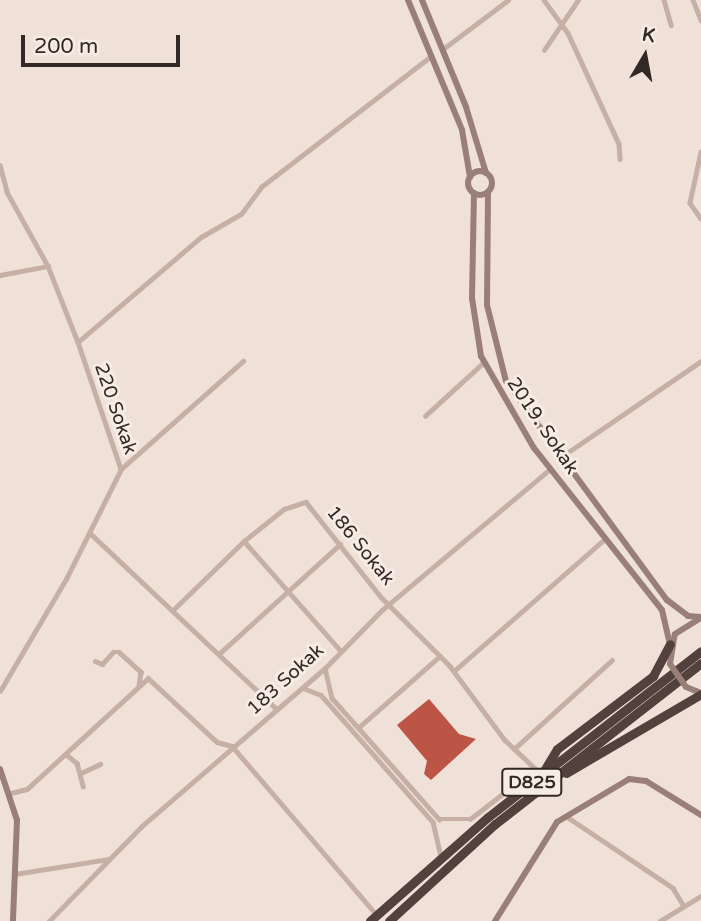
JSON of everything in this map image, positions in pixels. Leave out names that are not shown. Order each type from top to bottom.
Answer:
[{"type":"highway","points":[[538,772],[557,749],[653,676],[670,644]]},
{"type":"highway","name":"D825","points":[[373,918],[538,772],[701,651]]},
{"type":"highway","name":"D825","points":[[389,921],[554,777],[701,663]]},
{"type":"highway","points":[[554,777],[584,766],[701,693]]},
{"type":"street","name":"2019. Sokak","points":[[408,0],[462,130],[474,193],[472,298],[484,362],[550,470],[662,610],[670,644],[670,664],[686,687],[701,693]]},
{"type":"street","name":"2019. Sokak","points":[[422,0],[443,49],[486,173],[492,182],[488,192],[486,305],[497,359],[521,407],[667,600],[688,616],[701,618]]},
{"type":"street","points":[[443,49],[508,0]]},
{"type":"street","points":[[544,0],[561,24],[619,144],[620,159]]},
{"type":"street","points":[[544,50],[578,0]]},
{"type":"street","points":[[664,0],[671,25]]},
{"type":"street","points":[[693,0],[701,20]]},
{"type":"street","points":[[78,342],[184,255],[201,237],[241,214],[261,187],[431,56]]},
{"type":"street","points":[[701,152],[690,203],[701,219]]},
{"type":"street","name":"220 Sokak","points":[[0,165],[7,192],[48,266],[78,342],[121,469],[90,534],[0,691]]},
{"type":"street","points":[[470,177],[486,173]]},
{"type":"street","points":[[474,193],[488,192]]},
{"type":"street","points":[[0,275],[48,266]]},
{"type":"street","points":[[121,469],[243,361]]},
{"type":"street","points":[[560,458],[701,361]]},
{"type":"street","points":[[425,416],[484,362]]},
{"type":"street","name":"183 Sokak","points":[[49,921],[109,860],[232,746],[325,668],[340,650],[458,542],[550,470]]},
{"type":"street","name":"186 Sokak","points":[[174,609],[244,541],[284,509],[306,502],[381,597],[393,603],[454,671],[514,749],[538,772]]},
{"type":"street","points":[[90,534],[174,609],[277,709]]},
{"type":"street","points":[[454,671],[606,539]]},
{"type":"street","points":[[244,541],[291,589],[340,650]]},
{"type":"street","points":[[220,653],[340,544]]},
{"type":"street","points":[[670,644],[683,626],[701,618]]},
{"type":"street","points":[[95,661],[102,664],[113,652],[119,652],[141,672],[139,687]]},
{"type":"street","points":[[358,729],[440,656]]},
{"type":"street","points":[[514,749],[612,660]]},
{"type":"street","points":[[325,668],[328,691],[358,729],[427,807],[446,820],[470,819],[538,772]]},
{"type":"street","points":[[11,793],[27,789],[148,678],[217,742],[232,746],[373,918]]},
{"type":"street","points":[[302,687],[321,695],[433,822],[442,858]]},
{"type":"street","points":[[67,755],[82,773],[83,786]]},
{"type":"street","points":[[82,773],[100,764]]},
{"type":"street","points":[[0,769],[11,793],[18,837],[13,921]]},
{"type":"street","points":[[495,921],[565,815],[635,777],[701,815]]},
{"type":"street","points":[[565,815],[673,888],[684,906]]},
{"type":"street","points":[[15,874],[109,860]]},
{"type":"street","points":[[660,921],[701,896]]},
{"type":"building","points":[[429,699],[459,734],[476,739],[431,780],[424,774],[427,761],[397,725]]}]
